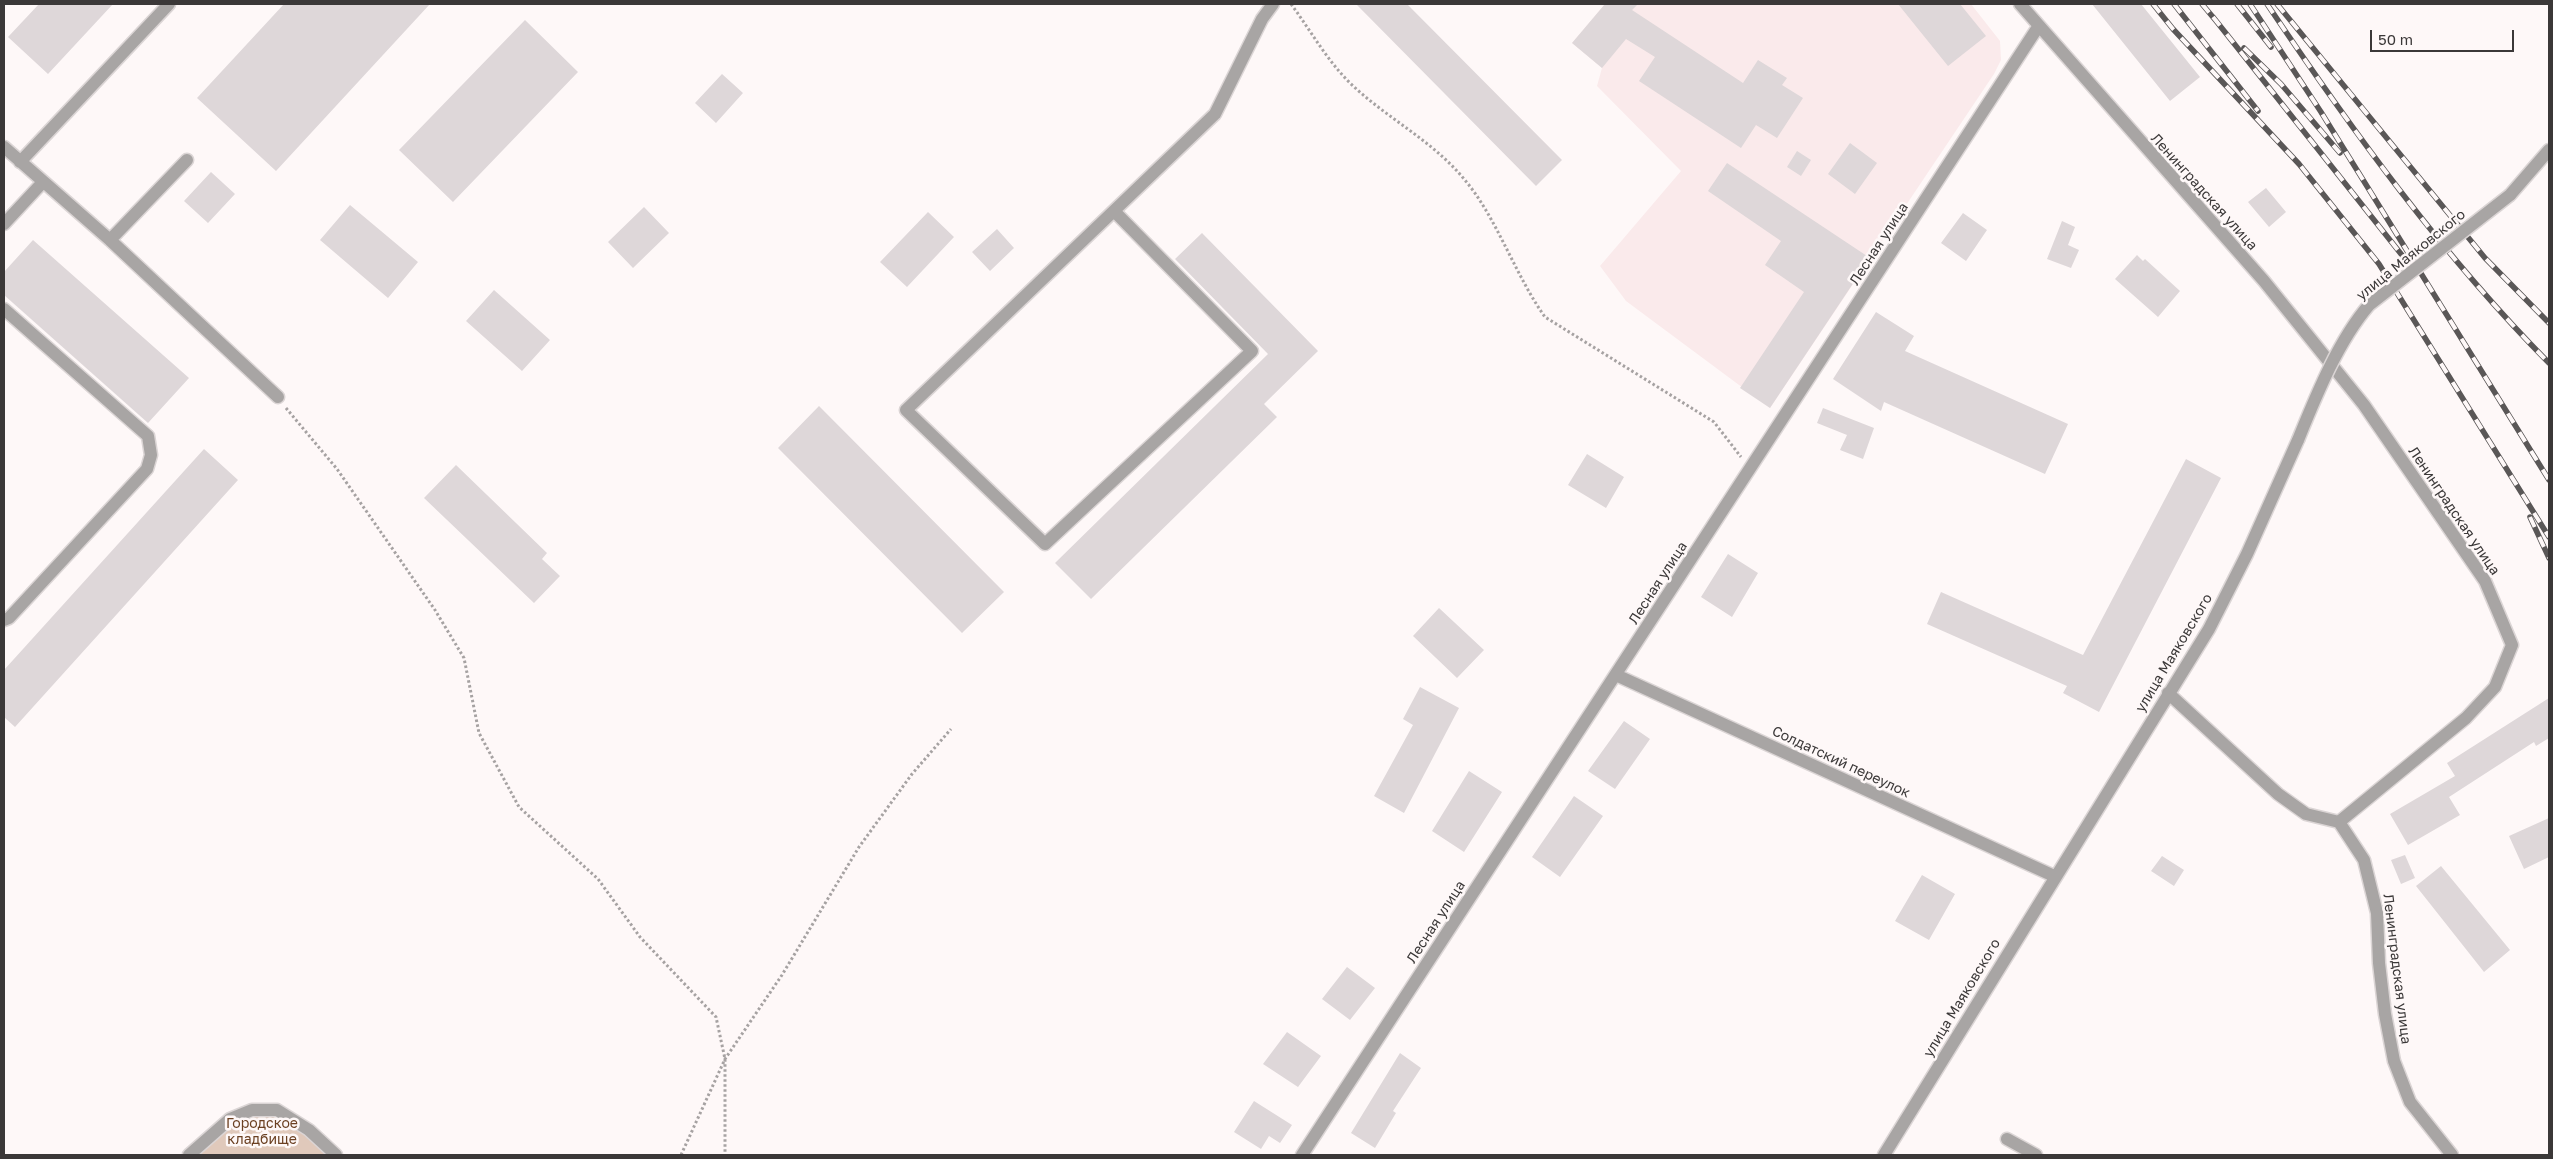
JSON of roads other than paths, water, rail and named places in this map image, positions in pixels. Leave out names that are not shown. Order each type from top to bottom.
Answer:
[{"type":"street","points":[[20,162],[169,4]]},
{"type":"street","points":[[1114,211],[1252,351],[1045,544],[906,410],[1215,114],[1262,18],[1273,4]]},
{"type":"street","name":"Ленинградская улица","points":[[2020,4],[2038,27],[2264,281],[2364,405],[2485,581],[2512,645],[2495,687],[2466,718],[2339,822],[2364,860],[2377,913],[2384,1006],[2394,1062],[2410,1102],[2452,1155]]},
{"type":"street","name":"Лесная улица","points":[[1302,1155],[2038,27]]},
{"type":"street","points":[[4,147],[110,240],[278,398]]},
{"type":"street","name":"улица Маяковского","points":[[1884,1155],[2054,876],[2209,628],[2247,554],[2312,406],[2354,322],[2369,305],[2510,195],[2549,150]]},
{"type":"street","points":[[110,240],[187,160]]},
{"type":"street","points":[[4,224],[43,182]]},
{"type":"street","points":[[4,309],[148,436],[151,455],[147,469],[10,618],[4,620]]},
{"type":"street","name":"Солдатский переулок","points":[[1616,675],[2054,876]]},
{"type":"street","points":[[2168,693],[2278,794],[2306,814],[2339,822]]},
{"type":"street","points":[[189,1155],[230,1119],[252,1110],[277,1110],[309,1130],[336,1155]]},
{"type":"street","points":[[2008,1139],[2036,1155]]},
{"type":"railway","points":[[2153,4],[2173,29],[2299,164],[2379,264],[2549,537]]},
{"type":"railway","points":[[2174,4],[2258,111]]},
{"type":"railway","points":[[2202,4],[2217,22]]},
{"type":"railway","points":[[2237,4],[2271,47]]},
{"type":"railway","points":[[2250,4],[2321,112],[2549,480]]},
{"type":"railway","points":[[2267,4],[2365,144],[2435,235],[2510,322],[2549,363]]},
{"type":"railway","points":[[2277,4],[2485,258],[2549,323]]},
{"type":"railway","points":[[2213,17],[2409,264]]},
{"type":"railway","points":[[2244,48],[2281,84],[2340,153]]},
{"type":"railway","points":[[2530,517],[2549,558]]},
{"type":"park label","name":"Городское кладбище","points":[[262,1132]]}]
